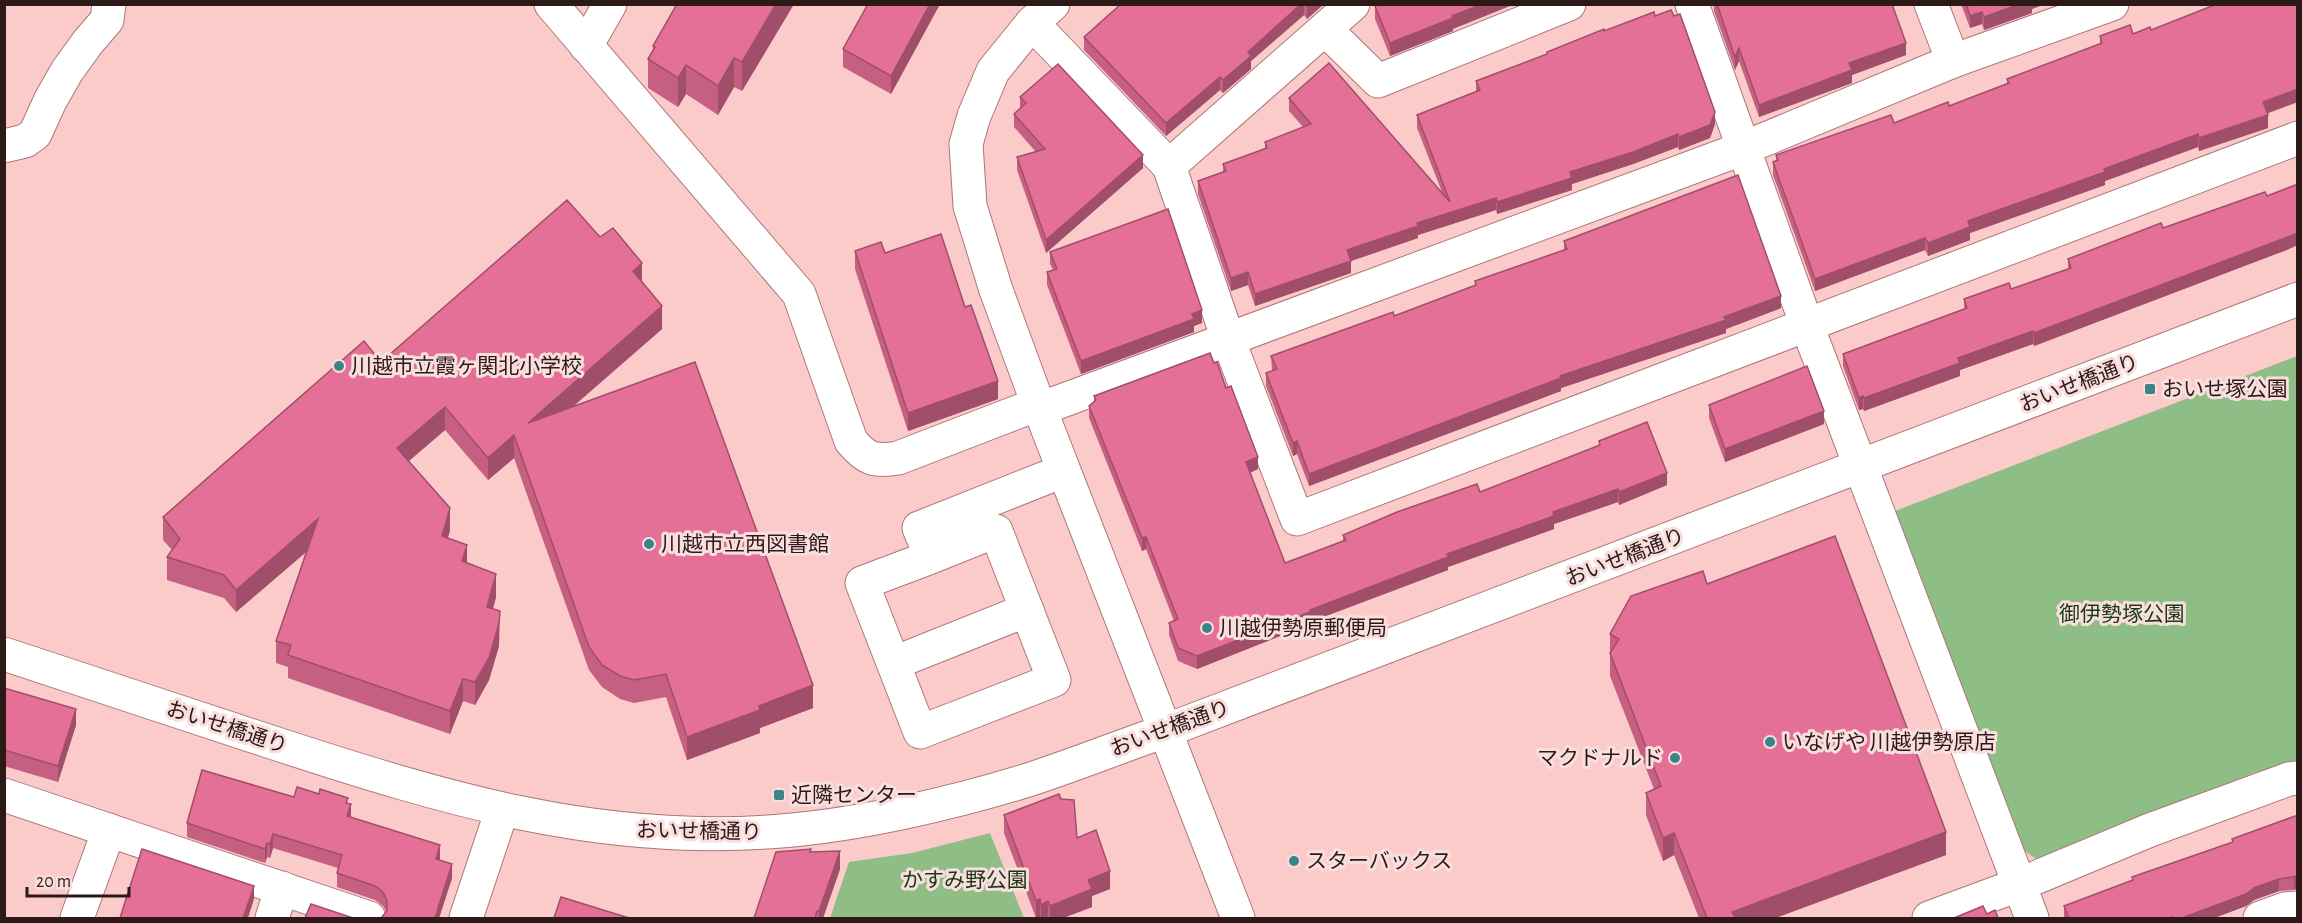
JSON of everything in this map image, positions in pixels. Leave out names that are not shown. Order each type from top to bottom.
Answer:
[{"type":"street","points":[[4,146],[25,141],[35,134],[50,101],[68,71],[107,20],[109,4]]},
{"type":"street","points":[[551,4],[799,294],[851,441],[862,455],[880,461],[898,458],[1228,339],[1744,148],[1953,61],[2112,4]]},
{"type":"street","points":[[586,46],[610,4]]},
{"type":"street","points":[[1169,166],[1353,4]]},
{"type":"street","points":[[1325,29],[1378,81],[1569,4]]},
{"type":"street","points":[[1692,4],[1806,324],[2032,918]]},
{"type":"street","points":[[1931,4],[1953,61]]},
{"type":"street","points":[[1238,918],[1063,471],[996,290],[969,206],[966,144],[974,116],[993,71],[1042,14],[1169,166],[1228,339],[1297,519],[2298,138]]},
{"type":"street","name":"おいせ橋通り","points":[[4,654],[403,784],[502,810],[584,826],[649,832],[713,834],[782,831],[859,820],[938,804],[1028,780],[1165,731],[2298,299]]},
{"type":"street","points":[[931,557],[919,528],[1063,471]]},
{"type":"street","points":[[996,531],[1054,680],[920,732],[862,583],[931,557],[996,531]]},
{"type":"street","points":[[894,663],[1027,610]]},
{"type":"street","points":[[1929,918],[2018,885],[2150,830],[2289,779],[2298,778]]},
{"type":"street","points":[[4,795],[369,918]]},
{"type":"street","points":[[466,918],[502,810]]},
{"type":"street","points":[[77,918],[109,830]]},
{"type":"street","points":[[272,918],[282,888]]},
{"type":"street","points":[[2260,918],[2285,909],[2298,909]]},
{"type":"green space","name":"御伊勢塚公園","points":[[2297,356],[2297,764],[2256,772],[2036,859],[2022,849],[1895,511]]},
{"type":"green space","name":"かすみ野公園","points":[[990,833],[1024,918],[830,918],[849,862],[912,853]]},
{"type":"building","points":[[677,4],[776,4],[742,62],[734,58],[718,86],[686,65],[678,78],[648,59]]},
{"type":"building","points":[[868,4],[930,4],[891,76],[843,49]]},
{"type":"building","points":[[1121,4],[1301,4],[1248,52],[1251,56],[1223,80],[1220,77],[1166,123],[1084,37]]},
{"type":"building","points":[[1380,4],[1483,4],[1390,43],[1375,6]]},
{"type":"building","points":[[1717,4],[1892,4],[1906,43],[1849,63],[1852,70],[1759,105],[1739,48],[1735,57]]},
{"type":"building","points":[[1966,4],[2020,4],[1984,17],[1982,12],[1970,16]]},
{"type":"building","points":[[2217,4],[2298,4],[2298,89],[2263,102],[2268,115],[2199,138],[2198,134],[2104,169],[2105,172],[1968,221],[1970,227],[1928,243],[1925,238],[1815,279],[1773,162],[1778,160],[1776,155],[1891,115],[1894,123],[1948,102],[1949,106],[2009,83],[2007,79],[2102,43],[2100,36],[2130,25],[2133,34],[2150,27],[2151,30]]},
{"type":"building","points":[[1671,10],[1674,16],[1680,14],[1715,112],[1710,125],[1570,172],[1572,178],[1497,202],[1496,198],[1417,223],[1418,226],[1347,250],[1351,261],[1255,294],[1248,272],[1231,278],[1198,181],[1226,171],[1223,164],[1267,148],[1265,142],[1311,124],[1289,98],[1329,63],[1450,202],[1417,115],[1480,90],[1476,81],[1604,29],[1604,31],[1654,12],[1655,16]]},
{"type":"building","points":[[1058,64],[1143,155],[1046,240],[1017,157],[1045,149],[1014,114],[1026,103],[1020,97]]},
{"type":"building","points":[[1738,175],[1781,296],[1724,317],[1726,320],[1560,376],[1561,378],[1309,474],[1297,441],[1293,443],[1266,373],[1277,369],[1271,356],[1393,312],[1394,316],[1476,285],[1475,281],[1567,249],[1564,241]]},
{"type":"building","points":[[2298,184],[2298,233],[2034,333],[2033,331],[1958,358],[1960,363],[1859,398],[1843,354],[1967,308],[1964,299],[2009,283],[2011,289],[2071,268],[2068,259],[2161,223],[2163,228],[2265,192],[2267,196]]},
{"type":"building","points":[[567,200],[600,237],[613,228],[642,263],[633,271],[662,306],[528,423],[695,362],[813,685],[759,706],[760,710],[687,737],[666,674],[634,680],[620,676],[602,665],[589,647],[514,435],[488,458],[445,407],[397,448],[450,508],[442,536],[467,545],[462,561],[496,574],[487,607],[500,611],[489,658],[475,682],[463,679],[450,711],[288,655],[291,645],[276,641],[318,519],[236,590],[224,575],[167,557],[180,539],[163,517],[364,341],[381,362]]},
{"type":"building","points":[[1168,209],[1202,310],[1192,314],[1194,319],[1081,361],[1047,272],[1057,269],[1050,252]]},
{"type":"building","points":[[941,234],[965,307],[971,305],[998,381],[908,413],[855,251],[881,242],[885,253]]},
{"type":"building","points":[[1210,353],[1214,363],[1217,362],[1226,388],[1231,386],[1258,457],[1246,462],[1285,563],[1346,540],[1343,535],[1397,512],[1477,484],[1480,492],[1600,445],[1599,441],[1647,422],[1667,473],[1619,492],[1618,489],[1553,512],[1554,516],[1447,554],[1448,557],[1197,656],[1178,648],[1169,623],[1178,619],[1146,537],[1142,538],[1089,406],[1096,400],[1094,396]]},
{"type":"building","points":[[1807,366],[1824,411],[1725,449],[1709,405]]},
{"type":"building","name":"いなげや 川越伊勢原店","points":[[1835,536],[1946,832],[1732,912],[1736,918],[1707,918],[1674,833],[1663,838],[1646,793],[1661,786],[1610,653],[1619,639],[1610,634],[1631,596],[1703,571],[1707,584]]},
{"type":"building","points":[[4,688],[76,709],[58,766],[4,750]]},
{"type":"building","points":[[202,770],[294,797],[297,787],[319,794],[320,789],[348,798],[346,803],[351,804],[347,816],[440,845],[436,859],[452,864],[435,918],[381,918],[387,911],[387,901],[383,892],[375,886],[337,873],[342,855],[273,834],[270,844],[267,843],[265,849],[187,823]]},
{"type":"building","points":[[1059,794],[1061,799],[1074,800],[1077,838],[1096,830],[1110,871],[1088,880],[1092,889],[1050,906],[1048,901],[1041,905],[1040,899],[1036,901],[1004,815]]},
{"type":"building","points":[[2298,815],[2298,876],[2279,879],[2254,888],[2246,894],[2182,918],[2069,918],[2064,906],[2133,880],[2132,877],[2233,842],[2232,839]]},
{"type":"building","points":[[142,849],[254,886],[243,918],[120,918]]},
{"type":"building","points":[[811,849],[810,852],[840,851],[815,918],[754,918],[776,852]]},
{"type":"building","points":[[561,897],[629,918],[554,918]]},
{"type":"building","points":[[311,904],[353,918],[305,918]]},
{"type":"building","points":[[1983,906],[1987,914],[1995,910],[1998,918],[1954,918]]},
{"type":"place","name":"川越市立霞ヶ関北小学校","points":[[339,366]]},
{"type":"place","name":"おいせ塚公園","points":[[2150,389]]},
{"type":"place","name":"川越市立西図書館","points":[[649,544]]},
{"type":"place","name":"川越伊勢原郵便局","points":[[1207,628]]},
{"type":"place","name":"いなげや 川越伊勢原店","points":[[1770,742]]},
{"type":"place","name":"マクドナルド","points":[[1675,758]]},
{"type":"place","name":"近隣センター","points":[[779,795]]},
{"type":"place","name":"スターバックス","points":[[1294,861]]}]
